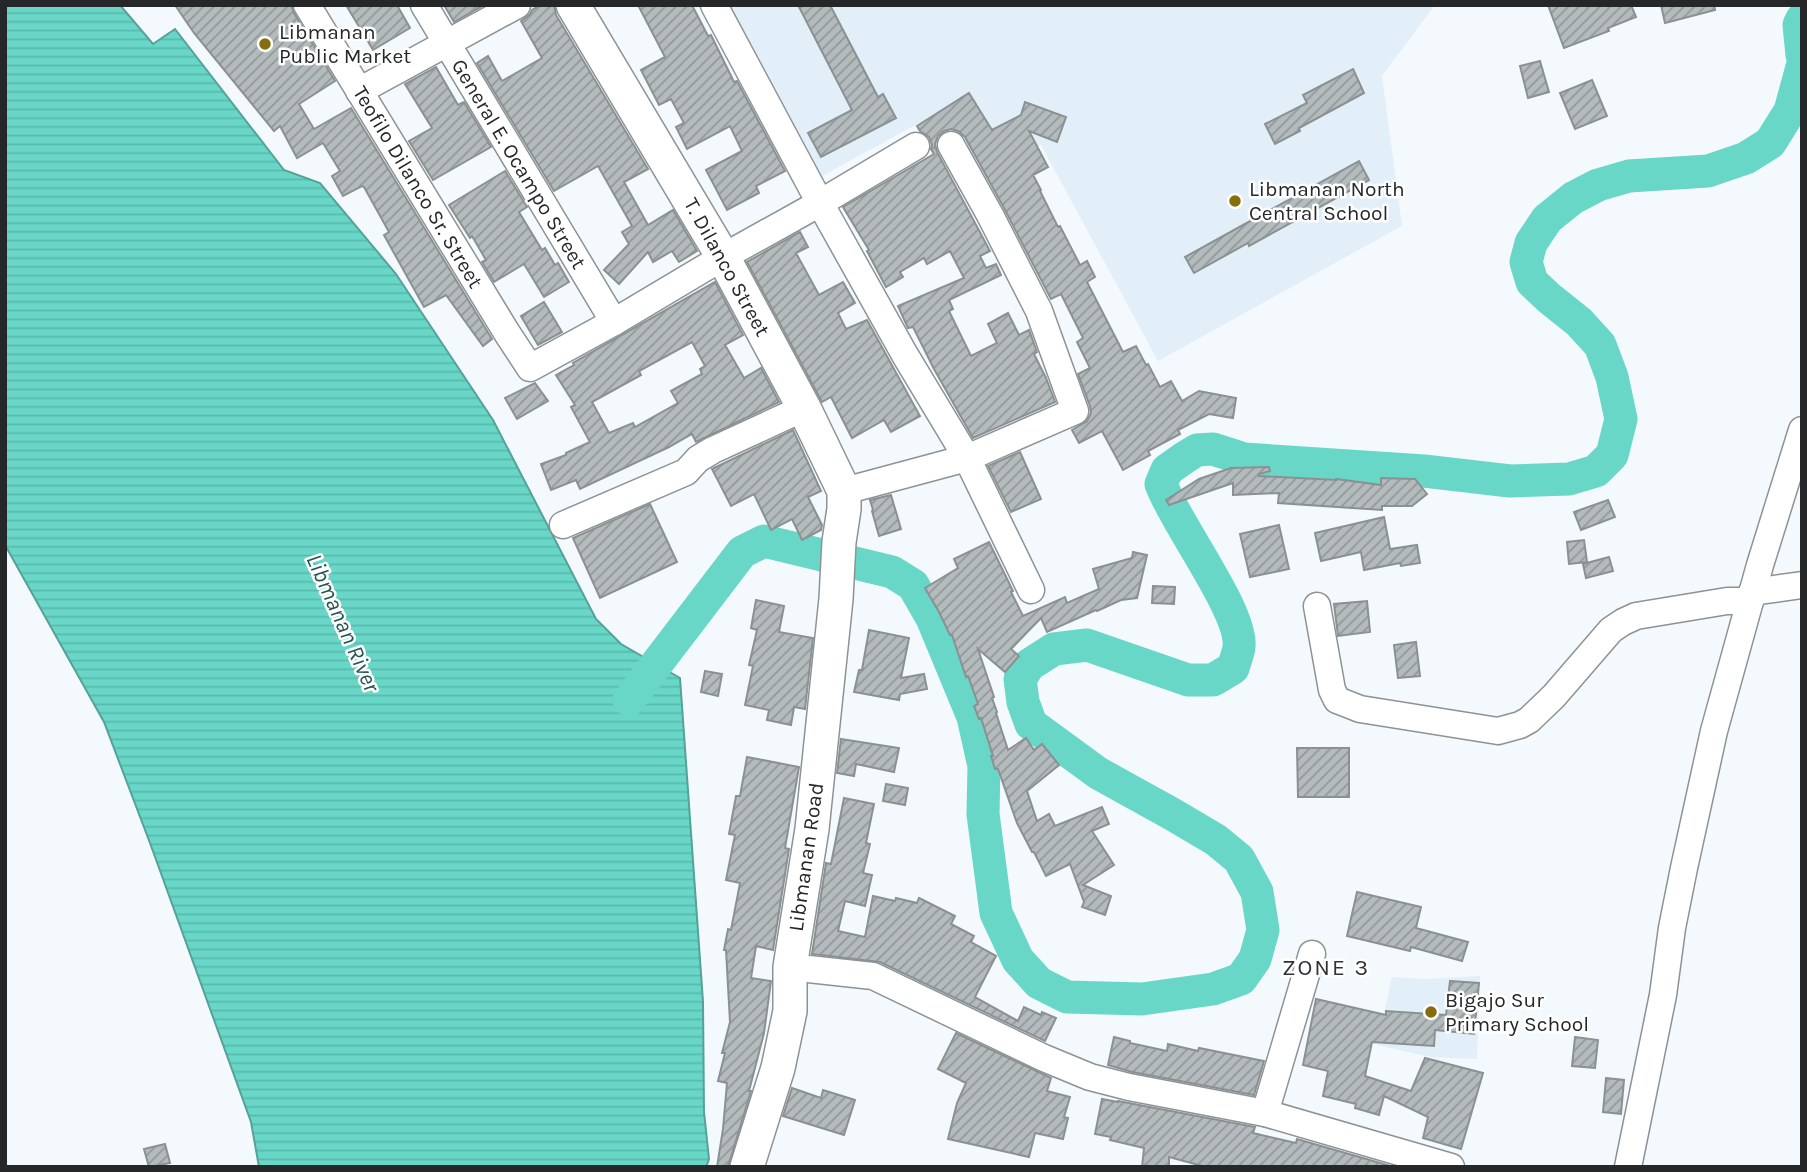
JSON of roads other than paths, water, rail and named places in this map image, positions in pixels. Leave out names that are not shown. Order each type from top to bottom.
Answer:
[{"type":"main road","name":"T. Dilanco Street","points":[[573,5],[723,257],[804,408],[844,491],[839,542]]},
{"type":"main road","name":"Libmanan Road","points":[[747,1167],[778,1068],[790,1011],[790,967],[813,829],[836,599],[839,542]]},
{"type":"street","name":"Teofilo Dilanco Sr. Street","points":[[307,5],[530,368],[614,322]]},
{"type":"street","name":"General E. Ocampo Street","points":[[424,5],[614,322]]},
{"type":"street","points":[[359,91],[517,5]]},
{"type":"street","points":[[714,5],[820,203],[905,355],[967,458],[1031,590]]},
{"type":"street","points":[[844,491],[967,458],[1075,411],[1039,311],[951,145]]},
{"type":"street","points":[[614,322],[916,146]]},
{"type":"street","points":[[563,525],[686,472],[698,459],[713,450],[804,408]]},
{"type":"street","points":[[1628,1167],[1663,995],[1672,928],[1698,798],[1751,597],[1802,430]]},
{"type":"street","points":[[1317,606],[1332,690],[1337,700],[1360,709],[1498,731],[1529,720],[1611,630],[1623,622],[1636,616],[1751,597],[1802,585]]},
{"type":"street","points":[[1265,1113],[1312,954]]},
{"type":"street","points":[[790,967],[873,976],[1044,1058],[1090,1076],[1129,1087],[1265,1113],[1451,1167]]},
{"type":"water","name":"Libmanan River","points":[[5,5],[120,5],[153,44],[175,29],[284,170],[320,183],[396,274],[493,420],[596,619],[621,644],[680,678],[703,1002],[704,1112],[709,1159],[706,1167],[259,1167],[251,1122],[104,722],[5,545]]},
{"type":"waterway","points":[[1802,19],[1799,25],[1802,55]]},
{"type":"waterway","points":[[629,700],[742,552],[764,541],[892,572],[913,585],[932,618],[973,717],[984,766],[983,814],[996,913],[1018,960],[1039,983],[1067,997],[1142,999],[1213,989],[1241,979],[1255,959],[1263,930],[1257,892],[1239,859],[1216,840],[1098,773],[1031,724],[1023,702],[1020,679],[1029,665],[1054,649],[1087,645],[1188,680],[1213,680],[1233,668],[1239,647],[1230,612],[1161,484],[1167,470],[1197,450],[1213,449],[1244,459],[1424,471],[1510,481],[1569,479],[1596,471],[1612,455],[1621,419],[1612,377],[1600,345],[1579,322],[1532,282],[1526,262],[1531,243],[1547,219],[1573,198],[1598,185],[1629,176],[1708,171],[1746,158],[1770,143],[1790,111],[1802,67]]},
{"type":"place","name":"Libmanan Public Market","points":[[265,44]]},
{"type":"place","name":"Libmanan North Central School","points":[[1235,201]]},
{"type":"place","name":"Bigajo Sur Primary School","points":[[1431,1012]]},
{"type":"district","name":"ZONE 3","points":[[1326,967]]}]
